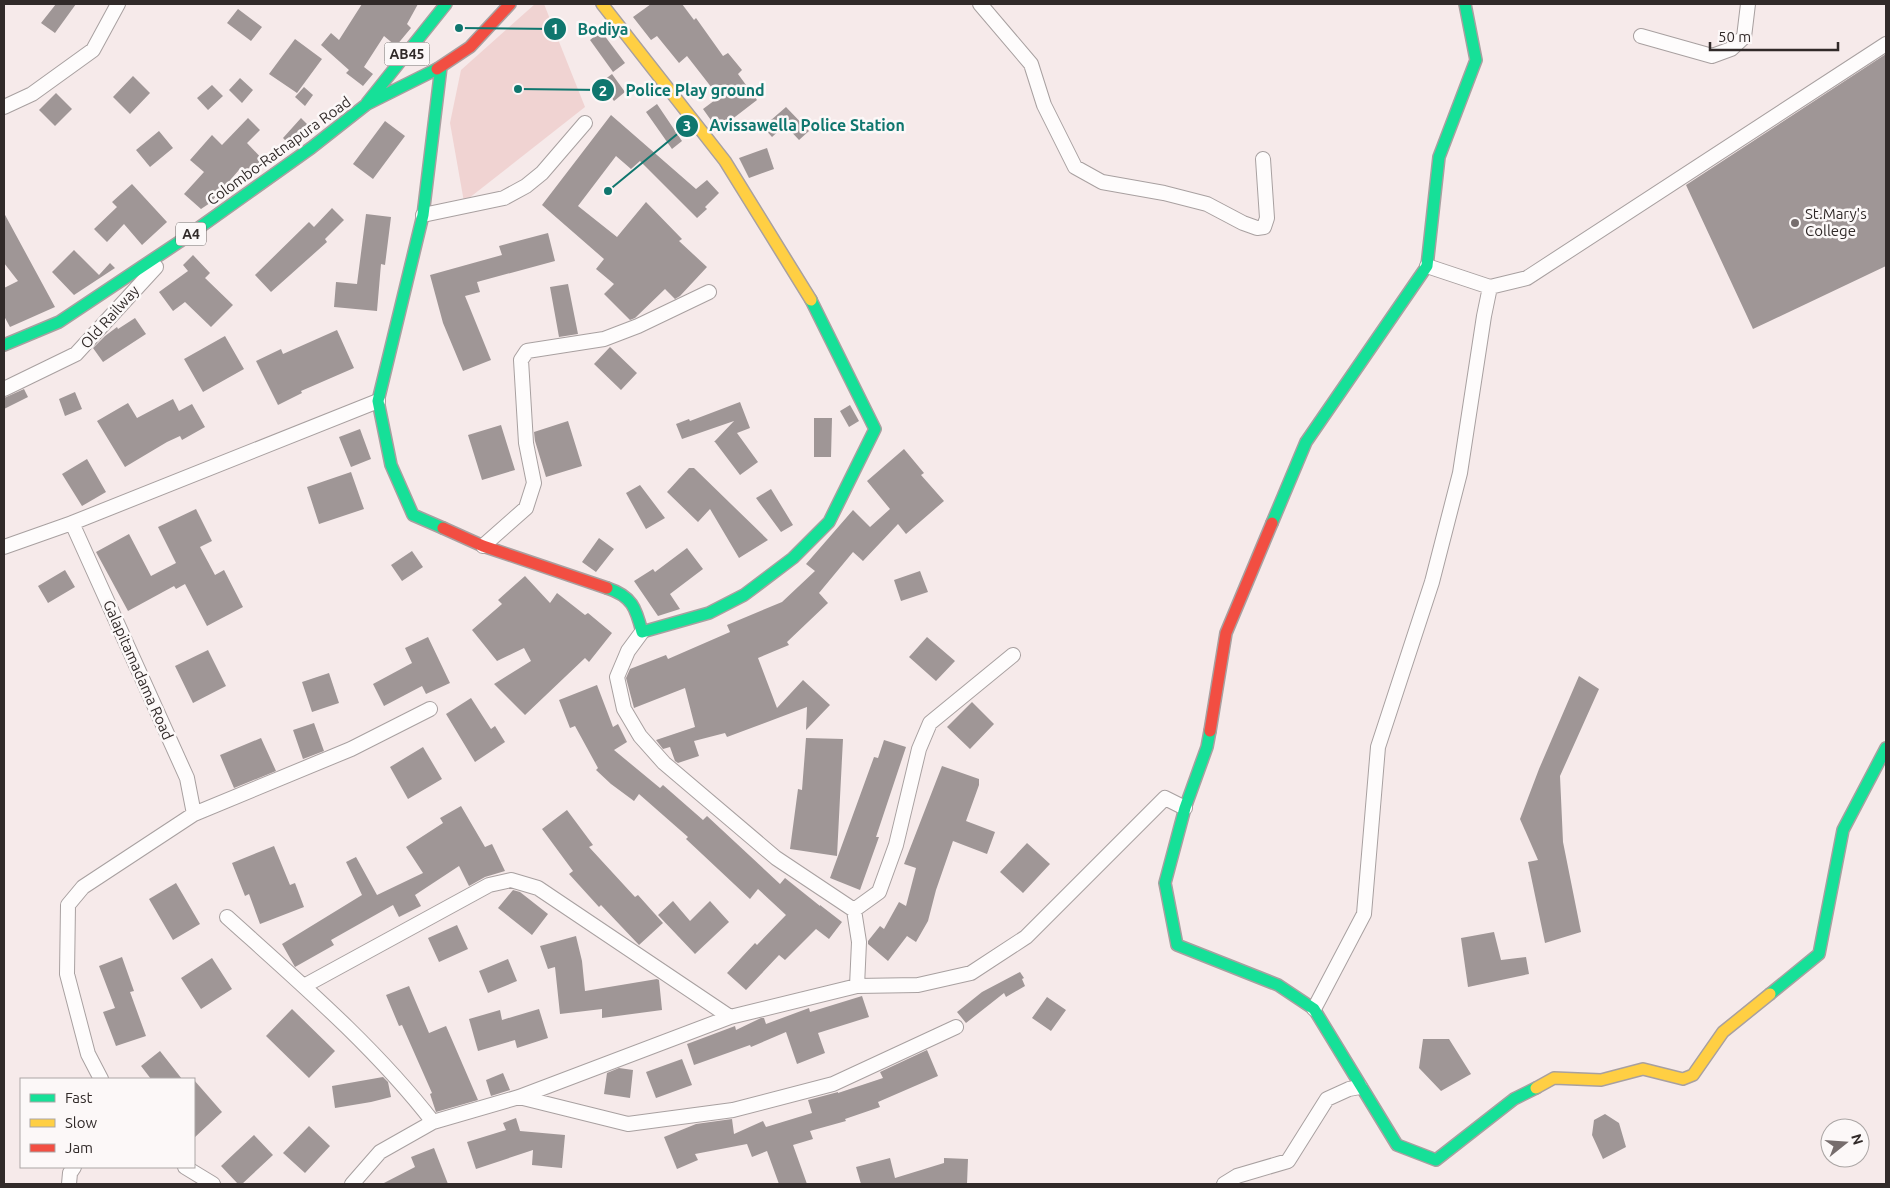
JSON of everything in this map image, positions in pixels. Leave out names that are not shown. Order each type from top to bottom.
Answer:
[{"type":"main road","name":"AB45","points":[[367,104],[446,4]]},
{"type":"main road","name":"A4","points":[[367,104],[441,67],[470,46],[510,4]]},
{"type":"main road","points":[[441,67],[422,215],[378,401],[391,466],[413,515],[483,546],[620,592],[636,609],[642,632],[709,612],[744,595],[793,558],[829,522],[874,429],[807,291],[725,161],[602,4]]},
{"type":"main road","points":[[1465,4],[1476,60],[1439,157],[1427,266],[1306,442],[1226,633],[1207,746],[1185,808],[1165,883],[1177,946],[1278,985],[1314,1009],[1354,1088],[1397,1145],[1436,1160],[1514,1099],[1554,1078],[1601,1080],[1643,1069],[1683,1079],[1693,1075],[1723,1032],[1819,954],[1844,830],[1886,748]]},
{"type":"main road","name":"Colombo-Ratnapura Road","points":[[4,345],[59,322],[179,242],[311,148],[367,104]]},
{"type":"street","points":[[4,107],[32,94],[93,50],[118,4]]},
{"type":"street","points":[[980,4],[1031,64],[1044,105],[1075,167],[1102,182],[1164,193],[1207,204],[1243,223],[1257,228],[1264,227],[1266,218],[1263,159]]},
{"type":"street","points":[[1641,36],[1712,56],[1731,49],[1744,37],[1748,4]]},
{"type":"street","points":[[1427,266],[1490,287],[1527,278],[1886,44]]},
{"type":"street","points":[[422,215],[504,198],[526,186],[542,173],[584,123]]},
{"type":"street","name":"Old Railway","points":[[4,389],[76,354],[179,242]]},
{"type":"street","points":[[1314,1009],[1364,914],[1378,746],[1432,582],[1460,474],[1490,287]]},
{"type":"street","points":[[483,546],[526,508],[534,483],[526,443],[521,360],[527,351],[604,339],[638,326],[709,292]]},
{"type":"street","points":[[4,547],[72,523],[378,401]]},
{"type":"street","name":"Galapitamadama Road","points":[[72,523],[187,778],[194,814]]},
{"type":"street","points":[[642,632],[628,651],[617,677],[624,709],[640,736],[664,763],[776,858],[854,910],[859,942],[857,986]]},
{"type":"street","points":[[854,910],[878,892],[896,845],[919,749],[930,723],[1013,655]]},
{"type":"street","points":[[100,1078],[88,1054],[67,974],[68,905],[83,887],[194,814],[351,748],[430,709]]},
{"type":"street","points":[[352,1184],[380,1152],[432,1122],[519,1097],[730,1017],[857,986],[918,985],[971,973],[1026,937],[1165,798],[1185,808]]},
{"type":"street","points":[[304,986],[489,885],[511,880],[538,888],[730,1017]]},
{"type":"street","points":[[227,917],[304,986],[406,1088],[432,1122]]},
{"type":"street","points":[[519,1097],[628,1124],[733,1110],[833,1084],[956,1027]]},
{"type":"street","points":[[1224,1184],[1237,1176],[1288,1161],[1327,1099],[1354,1088]]},
{"type":"street","points":[[69,1184],[70,1173],[73,1168]]},
{"type":"street","points":[[187,1168],[213,1184]]},
{"type":"shaded area","points":[[535,4],[544,4],[585,107],[464,202],[450,123],[461,70]]},
{"type":"building","points":[[56,4],[76,4],[55,33],[41,23]]},
{"type":"building","points":[[362,4],[418,4],[407,24],[411,28],[396,46],[384,36],[364,67],[373,74],[363,86],[346,73],[349,70],[321,45],[331,33],[339,40]]},
{"type":"building","points":[[651,4],[682,4],[694,20],[696,18],[723,56],[728,53],[742,70],[738,74],[757,100],[718,130],[703,109],[719,97],[687,56],[679,63],[657,36],[651,40],[633,17]]},
{"type":"building","points":[[238,9],[262,27],[251,41],[227,23]]},
{"type":"building","points":[[601,31],[625,63],[613,72],[590,40]]},
{"type":"building","points":[[295,39],[322,59],[297,93],[269,74]]},
{"type":"building","name":"St.Mary's College","points":[[1886,54],[1886,266],[1753,329],[1686,185]]},
{"type":"building","points":[[612,74],[625,92],[614,101],[600,83]]},
{"type":"building","points":[[133,76],[150,93],[130,114],[113,97]]},
{"type":"building","points":[[240,78],[253,90],[242,103],[229,90]]},
{"type":"building","points":[[212,85],[223,96],[208,110],[197,98]]},
{"type":"building","points":[[304,87],[313,95],[305,106],[295,97]]},
{"type":"building","points":[[56,93],[72,109],[55,126],[39,110]]},
{"type":"building","points":[[657,104],[682,141],[672,149],[646,112]]},
{"type":"building","points":[[786,107],[809,131],[799,140],[785,125],[772,137],[763,127]]},
{"type":"building","points":[[611,115],[696,189],[707,180],[719,193],[705,207],[707,209],[697,218],[640,161],[631,169],[616,156],[578,206],[617,237],[646,202],[682,239],[679,241],[707,267],[680,296],[675,299],[665,289],[635,318],[630,320],[604,294],[614,284],[596,269],[604,259],[542,205]]},
{"type":"building","points":[[248,118],[260,130],[247,143],[266,163],[246,177],[239,170],[210,203],[201,209],[184,194],[204,172],[190,160],[212,135],[222,145]]},
{"type":"building","points":[[301,118],[312,129],[290,145],[283,138]]},
{"type":"building","points":[[385,121],[405,136],[373,179],[353,164]]},
{"type":"building","points":[[159,131],[173,148],[150,167],[136,150]]},
{"type":"building","points":[[767,148],[774,169],[749,178],[739,158]]},
{"type":"building","points":[[132,184],[167,222],[142,245],[124,224],[107,242],[94,229],[117,207],[112,202]]},
{"type":"building","points":[[332,208],[344,220],[325,239],[327,242],[271,292],[255,275],[309,222],[314,227]]},
{"type":"building","points":[[4,213],[55,307],[10,327],[4,316],[4,288],[18,281],[4,263]]},
{"type":"building","points":[[366,214],[391,217],[385,265],[381,264],[377,311],[334,307],[336,282],[357,284]]},
{"type":"building","points":[[548,233],[555,261],[477,282],[480,292],[465,296],[491,360],[463,371],[443,323],[430,275],[502,255],[499,246]]},
{"type":"building","points":[[74,250],[99,275],[110,263],[115,268],[74,295],[52,272]]},
{"type":"building","points":[[193,255],[210,273],[205,278],[233,305],[211,327],[185,302],[173,311],[159,292],[188,271],[183,265]]},
{"type":"building","points":[[568,284],[578,334],[559,337],[550,287]]},
{"type":"building","points":[[135,318],[146,334],[103,362],[93,348],[117,327],[118,329]]},
{"type":"building","points":[[337,330],[354,368],[301,391],[302,393],[278,405],[256,361],[281,349],[283,354]]},
{"type":"building","points":[[225,336],[244,369],[203,392],[184,359]]},
{"type":"building","points":[[610,347],[637,373],[621,390],[594,364]]},
{"type":"building","points":[[24,389],[28,397],[4,409],[4,398]]},
{"type":"building","points":[[75,392],[82,409],[65,416],[59,399]]},
{"type":"building","points":[[173,399],[179,411],[192,404],[205,427],[182,440],[180,436],[167,442],[125,467],[97,421],[128,403],[137,418]]},
{"type":"building","points":[[740,402],[750,428],[737,433],[758,462],[740,475],[714,442],[734,421],[682,439],[676,424],[689,419],[690,421]]},
{"type":"building","points":[[850,405],[859,421],[849,427],[840,411]]},
{"type":"building","points":[[814,418],[832,418],[831,457],[814,457]]},
{"type":"building","points":[[568,421],[582,466],[546,477],[534,432]]},
{"type":"building","points":[[501,425],[515,470],[482,480],[468,435]]},
{"type":"building","points":[[360,429],[371,459],[351,467],[339,437]]},
{"type":"building","points":[[904,449],[924,473],[921,475],[944,501],[906,534],[898,524],[863,561],[853,552],[819,593],[828,603],[787,642],[789,645],[758,658],[777,708],[803,680],[830,705],[806,730],[807,707],[727,737],[725,733],[694,741],[699,756],[678,763],[675,761],[670,747],[663,749],[656,740],[695,727],[685,688],[634,708],[626,678],[630,669],[666,655],[668,659],[730,632],[727,625],[782,602],[815,571],[806,564],[853,510],[870,527],[890,509],[867,481]]},
{"type":"building","points":[[87,459],[106,492],[82,506],[62,474]]},
{"type":"building","points":[[689,468],[694,468],[768,540],[739,558],[710,509],[698,522],[667,492]]},
{"type":"building","points":[[351,472],[364,509],[319,524],[307,487]]},
{"type":"building","points":[[640,485],[665,518],[646,529],[626,493]]},
{"type":"building","points":[[771,489],[793,525],[781,532],[756,498]]},
{"type":"building","points":[[196,509],[212,541],[200,547],[215,575],[224,570],[243,607],[207,626],[185,584],[176,589],[174,586],[128,611],[96,552],[129,534],[151,576],[176,563],[158,527]]},
{"type":"building","points":[[599,538],[614,549],[596,572],[582,562]]},
{"type":"building","points":[[687,548],[703,569],[670,594],[680,609],[658,616],[634,581],[653,569],[655,572]]},
{"type":"building","points":[[412,551],[423,567],[402,581],[391,565]]},
{"type":"building","points":[[65,570],[75,587],[48,603],[38,586]]},
{"type":"building","points":[[920,571],[928,592],[901,601],[894,580]]},
{"type":"building","points":[[525,576],[550,603],[557,593],[585,615],[588,613],[612,633],[589,662],[585,658],[525,715],[494,684],[531,661],[524,648],[497,661],[472,630],[502,604],[498,600]]},
{"type":"building","points":[[428,637],[450,683],[426,694],[422,686],[384,706],[373,684],[412,663],[405,648]]},
{"type":"building","points":[[927,637],[955,661],[936,681],[909,657]]},
{"type":"building","points":[[208,650],[226,686],[193,703],[175,666]]},
{"type":"building","points":[[329,673],[339,703],[312,712],[302,682]]},
{"type":"building","points":[[1579,676],[1599,689],[1560,776],[1563,842],[1581,932],[1545,943],[1528,862],[1538,860],[1520,819],[1539,769]]},
{"type":"building","points":[[597,685],[613,727],[618,724],[627,742],[614,750],[660,788],[663,785],[703,820],[707,816],[780,884],[785,878],[842,922],[829,939],[816,929],[785,960],[779,955],[746,990],[727,973],[755,943],[757,945],[786,915],[758,889],[750,899],[686,839],[688,837],[639,794],[634,801],[596,770],[598,768],[575,726],[570,728],[559,700]]},
{"type":"building","points":[[471,698],[491,729],[495,726],[505,742],[475,762],[446,714]]},
{"type":"building","points":[[972,702],[994,724],[970,749],[947,727]]},
{"type":"building","points":[[314,723],[324,751],[303,759],[293,730]]},
{"type":"building","points":[[261,738],[276,771],[234,788],[220,755]]},
{"type":"building","points":[[806,738],[843,739],[837,856],[790,849],[798,789],[802,790]]},
{"type":"building","points":[[884,740],[906,747],[876,837],[879,837],[860,890],[830,878],[874,757],[878,758]]},
{"type":"building","points":[[423,747],[442,779],[408,799],[390,767]]},
{"type":"building","points":[[942,766],[979,779],[979,785],[966,821],[995,832],[987,854],[953,841],[936,890],[928,921],[916,942],[907,936],[888,961],[868,944],[868,941],[880,926],[884,929],[899,902],[906,906],[916,868],[904,864]]},
{"type":"building","points":[[461,806],[485,847],[492,844],[505,871],[485,877],[469,886],[459,866],[415,895],[421,906],[399,917],[393,905],[331,940],[334,945],[295,967],[282,944],[362,895],[346,862],[356,857],[377,895],[423,873],[406,847],[443,823],[440,818]]},
{"type":"building","points":[[567,810],[593,845],[589,847],[635,897],[638,895],[663,923],[639,945],[601,905],[599,907],[569,874],[573,871],[542,829]]},
{"type":"building","points":[[1027,843],[1050,864],[1023,893],[1000,872]]},
{"type":"building","points":[[274,846],[290,885],[295,883],[304,907],[260,924],[249,894],[245,896],[232,863]]},
{"type":"building","points":[[176,883],[200,924],[173,940],[149,899]]},
{"type":"building","points":[[513,890],[520,892],[548,914],[532,935],[498,908]]},
{"type":"building","points":[[673,901],[690,921],[710,901],[729,922],[695,954],[658,915]]},
{"type":"building","points":[[457,925],[468,949],[439,962],[428,938]]},
{"type":"building","points":[[1494,932],[1501,960],[1526,957],[1529,974],[1468,987],[1461,938]]},
{"type":"building","points":[[576,936],[582,961],[585,991],[657,979],[659,980],[662,1010],[602,1018],[602,1009],[560,1014],[555,967],[548,969],[540,946]]},
{"type":"building","points":[[122,957],[134,991],[130,992],[146,1036],[116,1046],[103,1012],[115,1008],[99,966]]},
{"type":"building","points":[[212,958],[232,989],[201,1009],[181,978]]},
{"type":"building","points":[[508,959],[517,981],[488,993],[479,971]]},
{"type":"building","points":[[1020,972],[1024,978],[1022,979],[1025,986],[1006,997],[1004,993],[966,1023],[957,1012],[982,992]]},
{"type":"building","points":[[409,986],[429,1033],[446,1026],[478,1100],[436,1112],[430,1094],[432,1093],[402,1025],[399,1026],[386,995]]},
{"type":"building","points":[[862,996],[869,1017],[818,1033],[825,1053],[797,1064],[786,1032],[751,1047],[750,1045],[694,1065],[687,1044],[735,1026],[736,1030],[761,1018],[764,1018],[766,1024],[809,1008],[810,1012]]},
{"type":"building","points":[[1047,997],[1066,1010],[1051,1031],[1032,1018]]},
{"type":"building","points":[[292,1009],[335,1051],[309,1078],[266,1036]]},
{"type":"building","points":[[539,1009],[548,1038],[517,1048],[515,1040],[478,1051],[469,1019],[500,1010],[502,1020]]},
{"type":"building","points":[[1423,1039],[1449,1039],[1471,1074],[1441,1091],[1419,1068]]},
{"type":"building","points":[[927,1050],[938,1076],[878,1102],[880,1107],[845,1119],[846,1121],[810,1131],[813,1139],[793,1145],[807,1184],[779,1184],[767,1151],[752,1157],[747,1144],[695,1154],[698,1160],[677,1169],[664,1137],[696,1124],[732,1119],[734,1134],[763,1121],[766,1127],[812,1113],[808,1100],[838,1093],[883,1078],[880,1072]]},
{"type":"building","points":[[160,1051],[181,1078],[150,1078],[141,1066]]},
{"type":"building","points":[[682,1059],[692,1085],[656,1098],[646,1072]]},
{"type":"building","points":[[619,1068],[633,1070],[630,1098],[604,1094],[607,1073]]},
{"type":"building","points":[[503,1073],[510,1090],[491,1096],[486,1080]]},
{"type":"building","points":[[383,1077],[388,1082],[391,1097],[335,1108],[332,1086]]},
{"type":"building","points":[[195,1081],[222,1112],[195,1137]]},
{"type":"building","points":[[1605,1114],[1619,1123],[1626,1147],[1603,1159],[1592,1135],[1594,1120]]},
{"type":"building","points":[[516,1118],[520,1131],[565,1135],[562,1168],[532,1165],[533,1150],[476,1169],[467,1142],[506,1130],[503,1123]]},
{"type":"building","points":[[309,1126],[330,1146],[305,1173],[283,1153]]},
{"type":"building","points":[[254,1135],[273,1155],[242,1184],[238,1184],[221,1166]]},
{"type":"building","points":[[434,1148],[448,1184],[382,1184],[415,1167],[411,1157]]},
{"type":"building","points":[[890,1158],[895,1178],[944,1163],[944,1158],[968,1159],[967,1184],[861,1184],[856,1167]]},
{"type":"traffic: fast","points":[[367,103],[446,4]]},
{"type":"traffic: fast","points":[[1272,523],[1306,442],[1427,266],[1439,157],[1476,60],[1465,4]]},
{"type":"traffic: fast","points":[[441,67],[423,215],[378,401],[391,465],[413,515],[443,528]]},
{"type":"traffic: fast","points":[[4,345],[59,322],[179,242],[311,148],[367,104],[437,69]]},
{"type":"traffic: fast","points":[[607,588],[622,595],[632,604],[638,616],[642,632],[709,613],[744,595],[793,558],[829,522],[875,429],[811,300]]},
{"type":"traffic: fast","points":[[1210,731],[1207,747],[1185,808],[1165,883],[1177,945],[1278,985],[1314,1009],[1397,1145],[1436,1160],[1514,1099],[1536,1088]]},
{"type":"traffic: fast","points":[[1770,994],[1819,954],[1843,830],[1886,748]]},
{"type":"traffic: slow","points":[[602,4],[725,161],[811,300]]},
{"type":"traffic: slow","points":[[1536,1088],[1554,1078],[1601,1080],[1643,1069],[1683,1079],[1693,1075],[1723,1032],[1770,994]]},
{"type":"traffic: jam","points":[[437,69],[470,47],[510,4]]},
{"type":"traffic: jam","points":[[1210,731],[1226,633],[1272,523]]},
{"type":"traffic: jam","points":[[443,528],[483,546],[607,588]]},
{"type":"place","name":"Bodiya","points":[[459,28]]},
{"type":"place","name":"Police Play ground","points":[[518,89]]},
{"type":"place","name":"Avissawella Police Station","points":[[608,191]]},
{"type":"place","name":"St.Mary's College","points":[[1795,223]]}]
